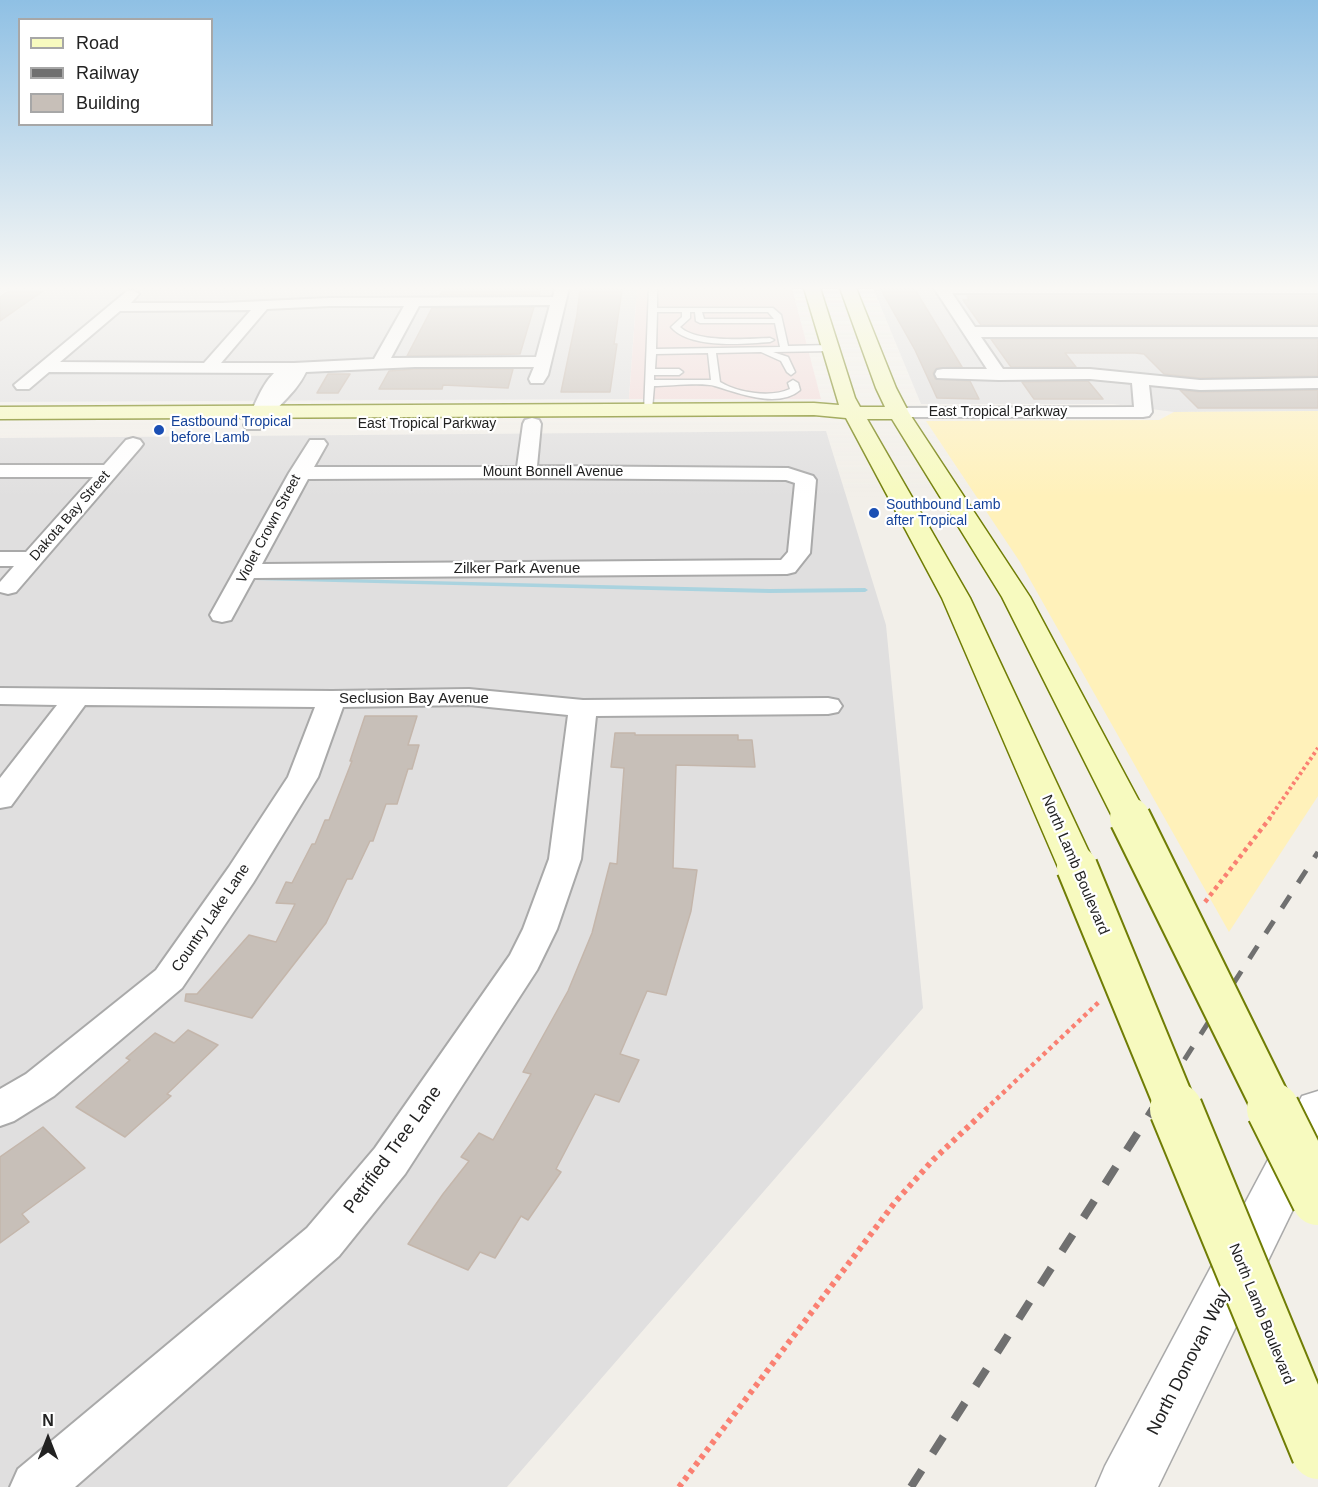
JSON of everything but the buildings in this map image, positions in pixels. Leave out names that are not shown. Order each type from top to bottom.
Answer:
[{"type":"main road","name":"North Lamb Boulevard","points":[[833,357],[845,398],[956,598],[1077,867],[1318,1453]]},
{"type":"main road","points":[[874,357],[899,413],[1016,597],[1127,812],[1318,1199]]},
{"type":"main road","name":"East Tropical Parkway","points":[[0,425],[647,410],[814,409],[854,413],[899,413]]},
{"type":"main road","name":"East Tropical Parkway","points":[[0,413],[532,424],[818,422],[854,413]]},
{"type":"street","points":[[23,385],[57,357]]},
{"type":"street","points":[[208,368],[217,357]]},
{"type":"street","points":[[380,363],[383,357]]},
{"type":"street","points":[[536,381],[545,357]]},
{"type":"street","points":[[987,357],[999,375]]},
{"type":"street","points":[[45,367],[294,368],[380,363],[544,362]]},
{"type":"street","points":[[257,419],[282,396],[298,373],[294,368]]},
{"type":"street","points":[[942,374],[1090,374],[1200,385],[1318,383]]},
{"type":"street","name":"East Tropical Parkway","points":[[899,413],[1143,412],[1140,379]]},
{"type":"street","points":[[526,472],[532,424]]},
{"type":"street","name":"Dakota Bay Street","points":[[8,587],[133,444]]},
{"type":"street","name":"Violet Crown Street","points":[[222,615],[317,444]]},
{"type":"street","points":[[0,471],[109,471]]},
{"type":"street","name":"Mount Bonnell Avenue","points":[[299,474],[526,472],[766,472],[788,474],[806,480],[799,553],[787,567]]},
{"type":"street","points":[[0,559],[32,559]]},
{"type":"street","name":"Zilker Park Avenue","points":[[246,571],[787,567]]},
{"type":"street","name":"Seclusion Bay Avenue","points":[[0,696],[332,699],[469,697],[584,708],[828,706]]},
{"type":"street","points":[[0,799],[77,697]]},
{"type":"street","name":"Country Lake Lane","points":[[0,1109],[40,1085],[169,979],[241,875],[303,777],[332,699]]},
{"type":"street","name":"Petrified Tree Lane","points":[[36,1487],[323,1242],[390,1161],[524,961],[540,929],[565,859],[584,708]]},
{"type":"street","name":"North Donovan Way","points":[[1126,1487],[1318,1110]]},
{"type":"lane","points":[[647,410],[652,357]]},
{"type":"lane","points":[[711,357],[709,367],[716,383],[736,393],[792,393],[795,390],[793,383]]},
{"type":"lane","points":[[780,357],[785,359],[790,372]]},
{"type":"lane","points":[[651,368],[678,368]]},
{"type":"lane","points":[[650,383],[716,383]]},
{"type":"path","points":[[1199,907],[1287,796],[1318,748]]},
{"type":"path","points":[[678,1487],[896,1201],[933,1160],[1107,995]]},
{"type":"shaded area","points":[[0,357],[632,357],[629,399],[0,402]]},
{"type":"shaded area","points":[[632,357],[810,357],[821,399],[629,399]]},
{"type":"shaded area","points":[[902,357],[1318,357],[1318,411],[1174,412],[1113,404],[921,404]]},
{"type":"shaded area","points":[[826,431],[886,625],[923,1008],[507,1487],[0,1487],[0,438]]},
{"type":"sand","points":[[1318,411],[1318,796],[1229,932],[1020,562],[926,421],[1159,420],[1174,412]]},
{"type":"waterway","points":[[258,579],[770,591],[865,590]]},
{"type":"railway","points":[[1152,1110],[1318,852]]},
{"type":"railway","points":[[911,1487],[1153,1109]]},
{"type":"place","name":"Eastbound Tropical before Lamb","points":[[159,430]]},
{"type":"place","name":"Southbound Lamb after Tropical","points":[[874,513]]}]
